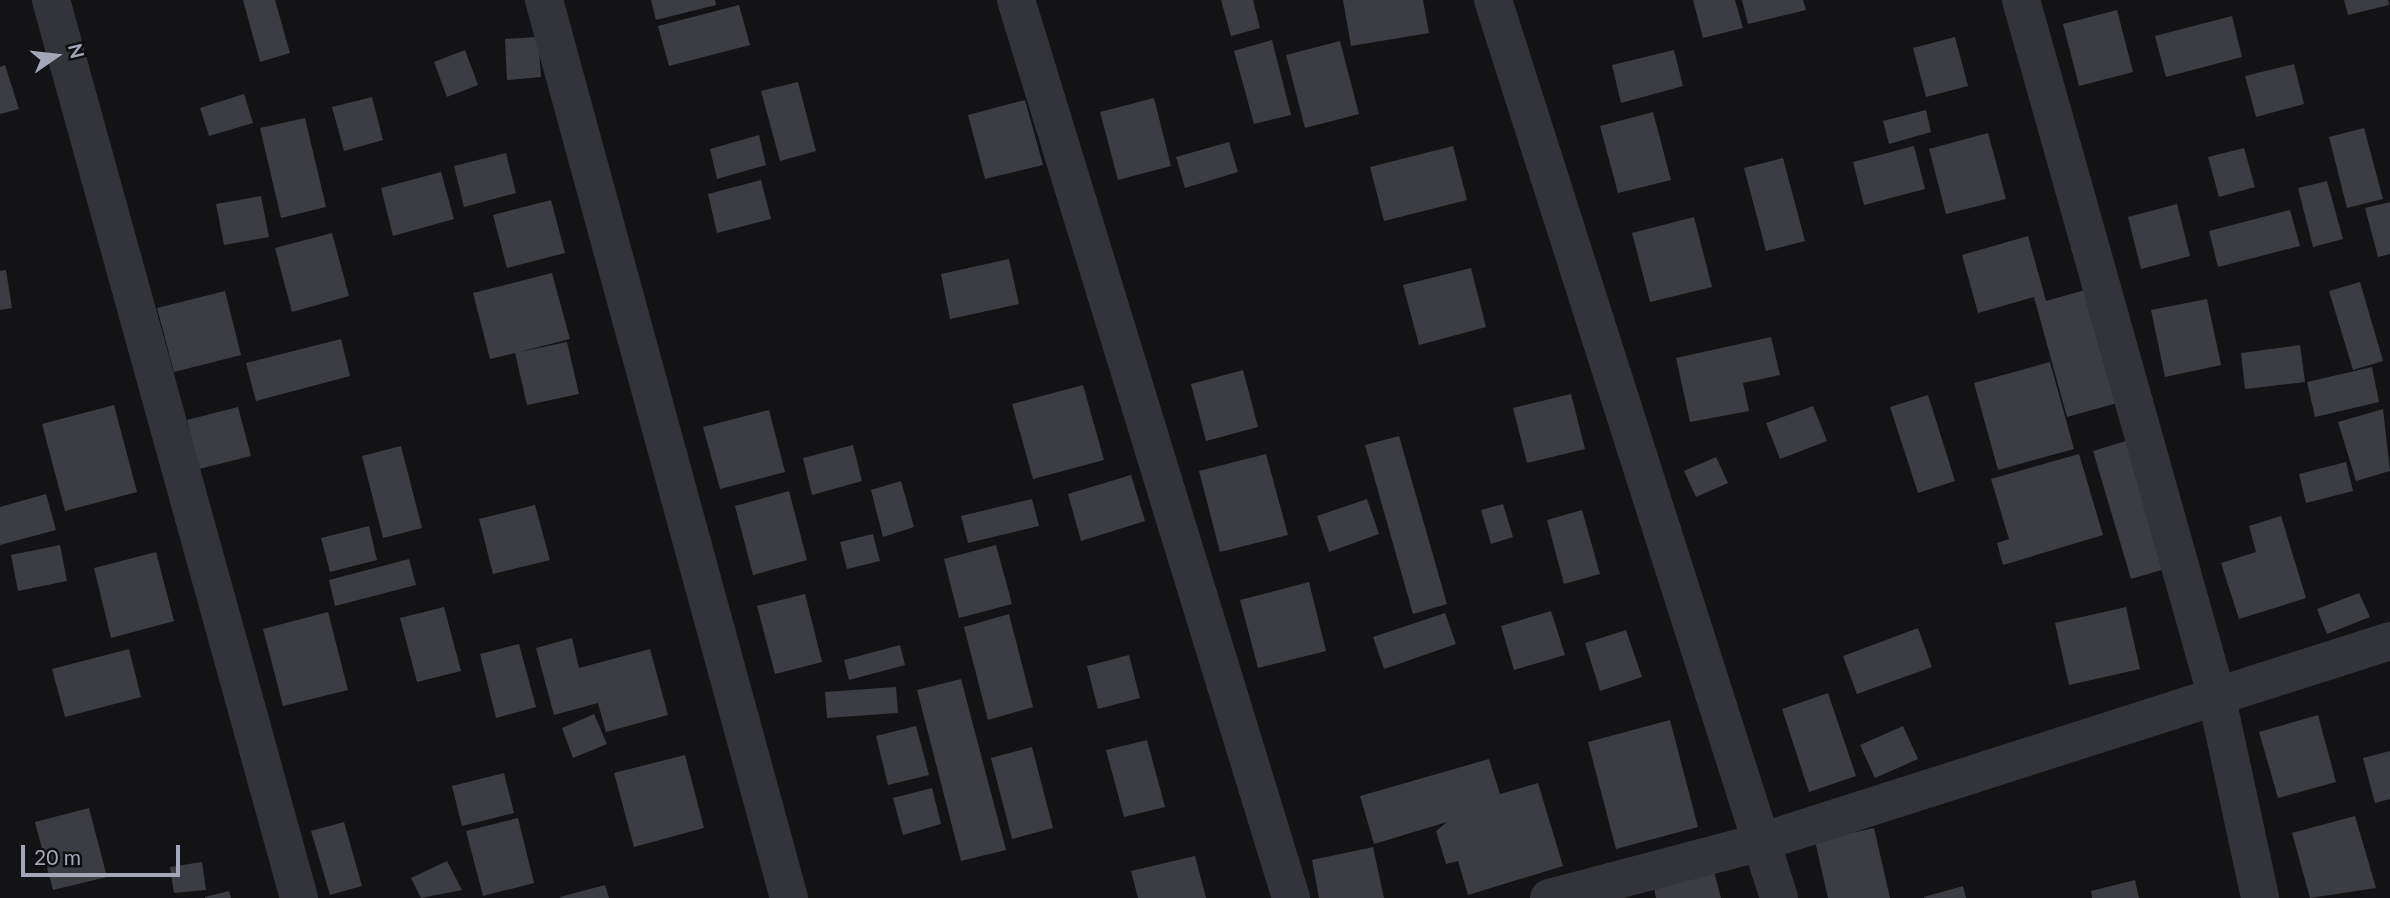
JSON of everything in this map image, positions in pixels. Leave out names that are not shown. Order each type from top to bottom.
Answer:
[{"type":"street","points":[[51,0],[299,898]]},
{"type":"street","points":[[544,0],[789,898]]},
{"type":"street","points":[[1016,0],[1291,898]]},
{"type":"street","points":[[1493,0],[1764,841],[1779,898]]},
{"type":"street","points":[[2021,0],[2216,694],[2260,898]]},
{"type":"street","points":[[1549,898],[1764,841],[2216,694],[2390,641]]},
{"type":"building","points":[[243,0],[275,0],[290,53],[260,62]]},
{"type":"building","points":[[651,0],[715,0],[716,5],[656,20]]},
{"type":"building","points":[[1221,0],[1253,0],[1260,28],[1231,36]]},
{"type":"building","points":[[1343,0],[1423,0],[1429,33],[1351,46]]},
{"type":"building","points":[[1693,0],[1735,0],[1743,28],[1703,38]]},
{"type":"building","points":[[1742,0],[1803,0],[1806,10],[1748,24]]},
{"type":"building","points":[[2344,0],[2388,0],[2389,5],[2348,15]]},
{"type":"building","points":[[739,5],[750,45],[669,66],[658,26]]},
{"type":"building","points":[[2117,10],[2133,72],[2079,86],[2063,24]]},
{"type":"building","points":[[2232,16],[2242,57],[2166,77],[2155,36]]},
{"type":"building","points":[[538,37],[541,77],[507,80],[505,39]]},
{"type":"building","points":[[1955,37],[1968,86],[1926,97],[1913,48]]},
{"type":"building","points":[[1272,40],[1291,115],[1254,124],[1234,51]]},
{"type":"building","points":[[1340,41],[1359,114],[1305,128],[1286,55]]},
{"type":"building","points":[[465,50],[478,85],[447,97],[434,62]]},
{"type":"building","points":[[1674,50],[1683,86],[1621,103],[1612,65]]},
{"type":"building","points":[[2294,64],[2304,104],[2256,117],[2245,76]]},
{"type":"building","points":[[5,65],[19,109],[0,114],[0,67]]},
{"type":"building","points":[[798,82],[816,151],[780,161],[761,91]]},
{"type":"building","points":[[244,94],[253,123],[209,136],[200,108]]},
{"type":"building","points":[[372,97],[383,140],[344,151],[332,107]]},
{"type":"building","points":[[1154,98],[1171,166],[1118,180],[1100,112]]},
{"type":"building","points":[[1025,100],[1043,165],[985,179],[968,115]]},
{"type":"building","points":[[1926,110],[1931,132],[1889,144],[1883,121]]},
{"type":"building","points":[[1653,112],[1671,180],[1618,193],[1600,126]]},
{"type":"building","points":[[305,118],[326,207],[281,218],[260,128]]},
{"type":"building","points":[[2364,128],[2383,199],[2347,208],[2329,137]]},
{"type":"building","points":[[1988,133],[2006,199],[1946,214],[1929,149]]},
{"type":"building","points":[[759,135],[766,165],[717,179],[710,149]]},
{"type":"building","points":[[1229,142],[1238,172],[1185,188],[1176,157]]},
{"type":"building","points":[[1453,146],[1467,200],[1384,221],[1370,167]]},
{"type":"building","points":[[1914,146],[1925,189],[1864,205],[1853,162]]},
{"type":"building","points":[[2244,148],[2255,187],[2219,197],[2208,157]]},
{"type":"building","points":[[506,153],[516,193],[464,207],[454,166]]},
{"type":"building","points":[[1783,158],[1805,241],[1766,251],[1744,168]]},
{"type":"building","points":[[441,172],[454,219],[393,236],[381,188]]},
{"type":"building","points":[[761,180],[771,219],[717,233],[708,194]]},
{"type":"building","points":[[2327,181],[2343,239],[2313,247],[2298,188]]},
{"type":"building","points":[[261,196],[269,237],[224,245],[216,204]]},
{"type":"building","points":[[551,200],[565,253],[507,268],[493,215]]},
{"type":"building","points":[[2390,202],[2390,254],[2378,257],[2365,208]]},
{"type":"building","points":[[2177,204],[2190,256],[2141,269],[2128,217]]},
{"type":"building","points":[[2290,210],[2300,246],[2218,267],[2209,231]]},
{"type":"building","points":[[1694,217],[1712,287],[1650,302],[1632,233]]},
{"type":"building","points":[[332,233],[349,296],[292,312],[275,248]]},
{"type":"building","points":[[2028,236],[2046,301],[2085,290],[2117,403],[2067,417],[2034,297],[1978,313],[1962,255]]},
{"type":"building","points":[[1009,259],[1019,304],[950,319],[941,274]]},
{"type":"building","points":[[1471,268],[1486,327],[1419,345],[1403,285]]},
{"type":"building","points":[[6,270],[12,308],[0,310],[0,271]]},
{"type":"building","points":[[552,273],[570,339],[519,352],[567,342],[579,394],[527,405],[515,353],[490,359],[473,293]]},
{"type":"building","points":[[2360,282],[2383,361],[2353,370],[2329,291]]},
{"type":"building","points":[[225,291],[241,355],[174,372],[157,308]]},
{"type":"building","points":[[2207,299],[2221,365],[2165,377],[2151,310]]},
{"type":"building","points":[[1771,337],[1780,375],[1743,383],[1749,411],[1690,422],[1676,358]]},
{"type":"building","points":[[341,339],[350,376],[256,401],[246,363]]},
{"type":"building","points":[[2300,345],[2305,382],[2245,389],[2241,353]]},
{"type":"building","points":[[2050,362],[2074,449],[1998,470],[1974,383]]},
{"type":"building","points":[[2372,367],[2379,402],[2315,417],[2307,382]]},
{"type":"building","points":[[1243,370],[1258,427],[1206,441],[1191,384]]},
{"type":"building","points":[[1083,385],[1104,460],[1033,479],[1012,404]]},
{"type":"building","points":[[1571,394],[1585,449],[1527,463],[1513,408]]},
{"type":"building","points":[[1928,395],[1955,481],[1918,493],[1890,407]]},
{"type":"building","points":[[114,405],[137,492],[65,511],[42,424]]},
{"type":"building","points":[[1813,406],[1827,441],[1780,459],[1766,423]]},
{"type":"building","points":[[238,407],[251,456],[199,469],[187,420]]},
{"type":"building","points":[[2383,409],[2390,471],[2356,481],[2338,422]]},
{"type":"building","points":[[769,410],[785,472],[720,489],[703,427]]},
{"type":"building","points":[[1399,436],[1447,604],[1413,614],[1365,445]]},
{"type":"building","points":[[2126,441],[2165,569],[2131,579],[2093,451]]},
{"type":"building","points":[[853,445],[862,481],[812,495],[803,458]]},
{"type":"building","points":[[401,446],[422,528],[383,538],[362,456]]},
{"type":"building","points":[[1266,454],[1288,535],[1220,552],[1199,471]]},
{"type":"building","points":[[2079,454],[2103,535],[2003,565],[1997,543],[2009,539],[1991,479]]},
{"type":"building","points":[[1716,457],[1728,483],[1696,497],[1684,471]]},
{"type":"building","points":[[2346,462],[2353,491],[2306,503],[2299,474]]},
{"type":"building","points":[[1131,475],[1145,521],[1081,541],[1068,494]]},
{"type":"building","points":[[901,481],[914,527],[883,537],[871,490]]},
{"type":"building","points":[[789,491],[807,560],[753,575],[735,506]]},
{"type":"building","points":[[46,494],[56,530],[0,545],[0,507]]},
{"type":"building","points":[[1032,499],[1039,526],[968,543],[961,516]]},
{"type":"building","points":[[1367,499],[1379,534],[1329,552],[1317,516]]},
{"type":"building","points":[[1503,504],[1513,537],[1491,544],[1481,510]]},
{"type":"building","points":[[535,505],[550,560],[493,574],[479,519]]},
{"type":"building","points":[[1582,510],[1600,574],[1564,584],[1547,520]]},
{"type":"building","points":[[2281,516],[2306,598],[2239,619],[2221,563],[2256,552],[2249,526]]},
{"type":"building","points":[[369,526],[377,560],[330,572],[321,538]]},
{"type":"building","points":[[873,534],[880,561],[847,569],[840,542]]},
{"type":"building","points":[[60,545],[67,581],[18,591],[11,555]]},
{"type":"building","points":[[996,545],[1012,604],[959,618],[944,559]]},
{"type":"building","points":[[156,552],[174,621],[111,638],[94,568]]},
{"type":"building","points":[[409,559],[416,585],[335,606],[329,580]]},
{"type":"building","points":[[1309,582],[1326,651],[1258,668],[1240,600]]},
{"type":"building","points":[[2359,593],[2370,617],[2327,634],[2317,609]]},
{"type":"building","points":[[805,594],[822,662],[775,674],[757,606]]},
{"type":"building","points":[[444,607],[461,671],[417,682],[400,618]]},
{"type":"building","points":[[2126,607],[2140,669],[2069,685],[2055,623]]},
{"type":"building","points":[[1551,611],[1565,655],[1514,670],[1501,626]]},
{"type":"building","points":[[328,612],[348,690],[283,706],[263,629]]},
{"type":"building","points":[[1445,613],[1456,644],[1384,669],[1373,637]]},
{"type":"building","points":[[1009,614],[1033,707],[988,720],[964,627]]},
{"type":"building","points":[[1918,628],[1932,667],[1857,694],[1843,656]]},
{"type":"building","points":[[1626,630],[1642,677],[1600,691],[1585,643]]},
{"type":"building","points":[[572,638],[579,668],[650,649],[668,715],[606,732],[598,703],[554,715],[536,648]]},
{"type":"building","points":[[519,644],[536,707],[496,718],[480,654]]},
{"type":"building","points":[[900,645],[905,665],[849,680],[844,660]]},
{"type":"building","points":[[129,649],[141,697],[65,717],[52,669]]},
{"type":"building","points":[[1129,655],[1140,698],[1098,709],[1087,666]]},
{"type":"building","points":[[961,679],[1006,850],[961,861],[917,690]]},
{"type":"building","points":[[896,687],[898,713],[827,718],[825,692]]},
{"type":"building","points":[[1828,693],[1856,776],[1809,792],[1782,709]]},
{"type":"building","points":[[594,714],[607,744],[573,758],[562,728]]},
{"type":"building","points":[[2318,715],[2336,782],[2278,798],[2259,732]]},
{"type":"building","points":[[1670,720],[1698,827],[1616,849],[1588,742]]},
{"type":"building","points":[[916,726],[929,775],[888,785],[876,736]]},
{"type":"building","points":[[1903,726],[1918,759],[1875,778],[1860,745]]},
{"type":"building","points":[[1147,740],[1165,807],[1124,817],[1106,750]]},
{"type":"building","points":[[1032,747],[1053,828],[1012,839],[991,758]]},
{"type":"building","points":[[2390,751],[2390,799],[2375,803],[2363,758]]},
{"type":"building","points":[[685,755],[704,828],[634,847],[614,773]]},
{"type":"building","points":[[1489,759],[1500,794],[1538,783],[1563,866],[1468,895],[1458,861],[1446,864],[1436,831],[1447,822],[1374,844],[1360,796]]},
{"type":"building","points":[[504,773],[514,813],[462,826],[452,786]]},
{"type":"building","points":[[932,788],[941,824],[903,835],[893,798]]},
{"type":"building","points":[[89,808],[107,877],[53,890],[35,822]]},
{"type":"building","points":[[2355,816],[2376,888],[2310,898],[2292,833]]},
{"type":"building","points":[[518,818],[534,883],[483,896],[466,831]]},
{"type":"building","points":[[344,822],[362,886],[330,895],[311,831]]},
{"type":"building","points":[[1874,828],[1890,898],[1828,898],[1815,841]]},
{"type":"building","points":[[1373,847],[1384,898],[1319,898],[1312,860]]},
{"type":"building","points":[[1195,856],[1206,898],[1138,898],[1131,871]]},
{"type":"building","points":[[447,861],[462,890],[421,898],[411,878]]},
{"type":"building","points":[[202,862],[206,890],[174,893],[170,867]]},
{"type":"building","points":[[1714,871],[1721,898],[1656,898],[1654,888]]},
{"type":"building","points":[[2135,880],[2139,898],[2092,898],[2091,891]]},
{"type":"building","points":[[605,885],[609,898],[560,898],[560,897]]},
{"type":"building","points":[[1963,886],[1966,898],[1924,898],[1924,897]]},
{"type":"building","points":[[229,891],[231,898],[205,898],[205,897]]}]
